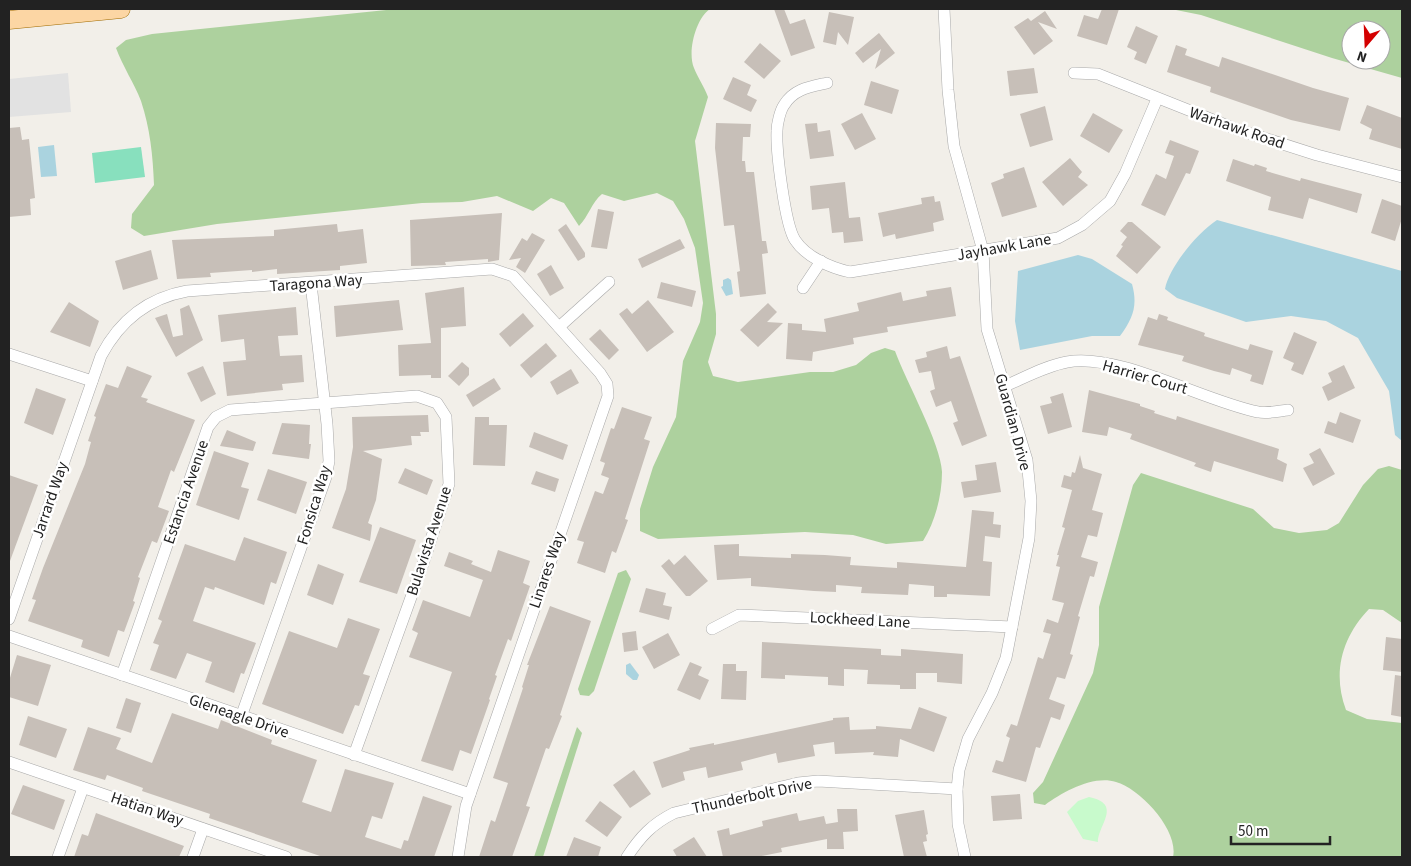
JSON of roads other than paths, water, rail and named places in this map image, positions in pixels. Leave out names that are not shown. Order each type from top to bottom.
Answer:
[{"type":"main road","points":[[9,20],[121,9]]},
{"type":"street","name":"Guardian Drive","points":[[944,9],[948,90],[954,146],[984,250],[988,328],[1003,387],[1027,460],[1031,501],[1029,538],[1012,627],[1002,667],[968,739],[959,770],[957,789],[958,824],[965,857]]},
{"type":"street","name":"Warhawk Road","points":[[1074,73],[1098,74],[1156,99],[1263,138],[1402,177]]},
{"type":"street","name":"Jayhawk Lane","points":[[827,83],[804,88],[790,97],[783,107],[777,130],[786,218],[795,240],[810,254],[834,269],[850,272],[1058,238],[1082,226],[1110,201],[1125,174],[1156,99]]},
{"type":"street","points":[[803,288],[821,261]]},
{"type":"street","name":"Taragona Way","points":[[92,381],[101,356],[113,336],[128,318],[153,301],[187,291],[500,270],[514,276],[559,327]]},
{"type":"street","points":[[559,327],[609,282]]},
{"type":"street","name":"Fonsica Way","points":[[241,717],[326,477],[329,461],[325,403],[311,284]]},
{"type":"street","name":"Linares Way","points":[[458,857],[466,806],[608,396],[607,384],[600,374],[559,327]]},
{"type":"street","points":[[9,354],[92,381]]},
{"type":"street","name":"Harrier Court","points":[[1003,387],[1044,368],[1068,361],[1092,362],[1119,367],[1259,412],[1288,410]]},
{"type":"street","name":"Jarrard Way","points":[[9,618],[92,381]]},
{"type":"street","name":"Bulavista Avenue","points":[[325,403],[417,396],[437,403],[446,417],[450,467],[445,501],[354,755]]},
{"type":"street","name":"Estancia Avenue","points":[[122,675],[208,427],[216,417],[230,410],[325,403]]},
{"type":"street","name":"Lockheed Lane","points":[[712,629],[740,615],[1012,627]]},
{"type":"street","name":"Gleneagle Drive","points":[[9,636],[470,794]]},
{"type":"street","name":"Hatian Way","points":[[9,762],[286,857]]},
{"type":"street","name":"Thunderbolt Drive","points":[[627,857],[638,839],[656,822],[674,813],[798,783],[827,782],[957,789]]},
{"type":"street","points":[[58,857],[83,788]]},
{"type":"street","points":[[193,857],[203,829]]},
{"type":"water","points":[[54,145],[57,176],[41,177],[38,147]]},
{"type":"water","points":[[1217,220],[1402,271],[1402,441],[1395,435],[1389,391],[1358,338],[1326,321],[1291,316],[1246,322],[1177,298],[1165,289],[1172,271],[1185,251],[1201,233]]},
{"type":"water","points":[[1078,255],[1092,259],[1132,284],[1134,292],[1133,312],[1124,330],[1120,336],[1092,336],[1020,350],[1015,321],[1018,271]]},
{"type":"water","points":[[728,278],[731,280],[733,294],[726,296],[721,287],[723,286],[723,280]]},
{"type":"water","points":[[630,663],[639,675],[637,680],[633,680],[626,674],[626,665]]}]
